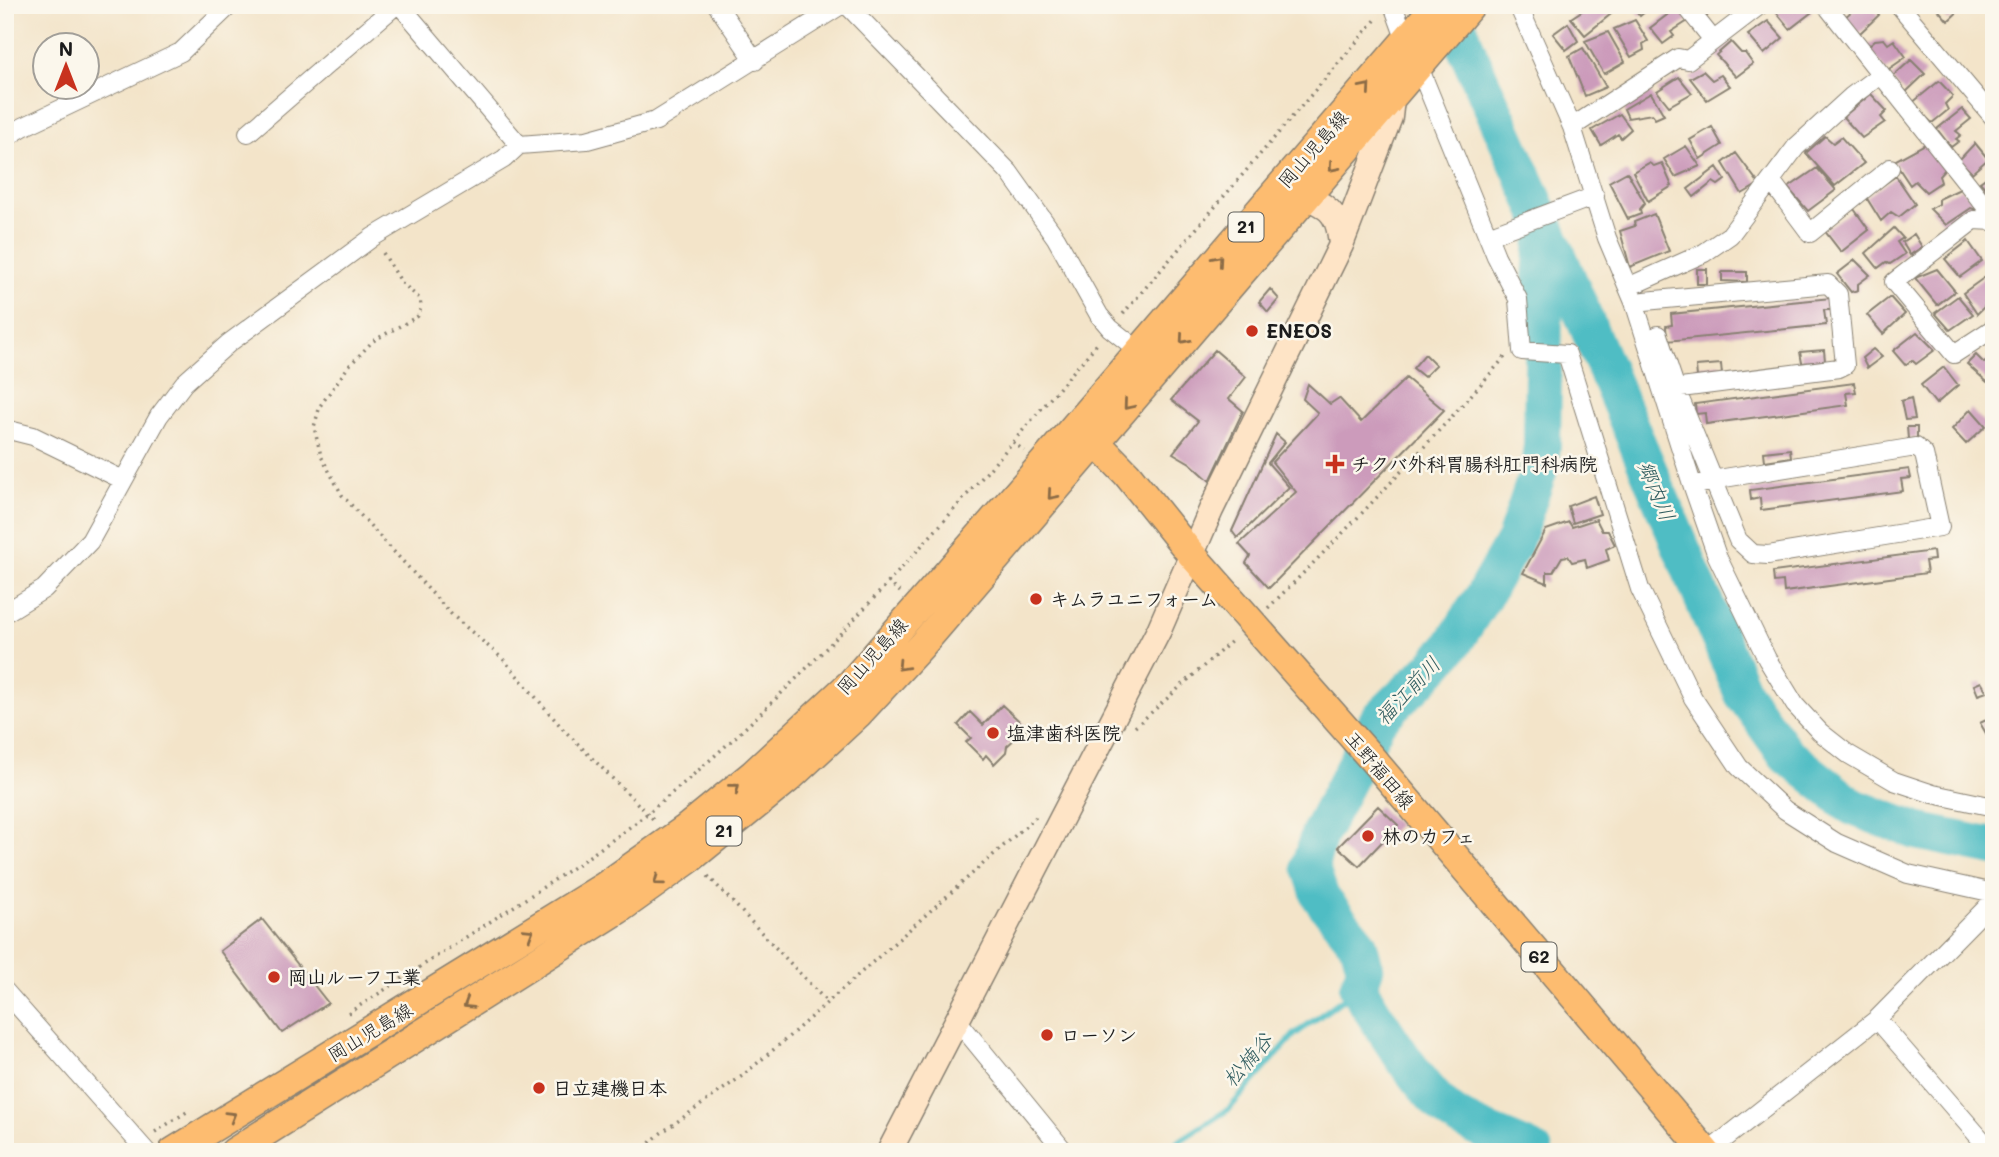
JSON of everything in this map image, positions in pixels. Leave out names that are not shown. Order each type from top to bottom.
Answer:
[{"type":"main road","name":"岡山児島線","points":[[234,1152],[618,910],[753,774],[852,682],[1139,351],[1199,302],[1308,198],[1392,99],[1436,5]]},
{"type":"main road","name":"岡山児島線","points":[[173,1152],[570,908],[682,848],[788,779],[858,714],[921,646],[1096,443],[1199,302],[1416,50],[1471,5]]},
{"type":"main road","name":"玉野福田線","points":[[1077,423],[1127,474],[1247,628],[1373,760],[1707,1152]]},
{"type":"street","points":[[5,138],[181,52],[230,5]]},
{"type":"street","points":[[248,133],[398,5],[519,145]]},
{"type":"street","points":[[717,5],[755,61]]},
{"type":"street","points":[[5,613],[44,589],[90,541],[159,416],[184,383],[229,343],[373,237],[504,159],[519,145],[587,140],[656,121],[841,5]]},
{"type":"street","points":[[847,5],[1009,172],[1056,238],[1099,315],[1110,328],[1139,351]]},
{"type":"street","points":[[1518,5],[1572,127],[1590,198],[1606,238],[1636,297],[1669,390],[1693,487],[1717,556],[1767,659],[1795,705],[1820,732],[1849,754],[1894,780],[1933,794],[1994,807]]},
{"type":"street","points":[[1685,5],[1713,40]]},
{"type":"street","points":[[1826,5],[1994,219]]},
{"type":"street","points":[[1899,5],[1994,118]]},
{"type":"street","points":[[1572,127],[1678,58],[1688,60],[1757,6]]},
{"type":"street","points":[[1386,10],[1416,50],[1518,299],[1526,345],[1567,354],[1640,589],[1693,698],[1739,767],[1785,810],[1837,843],[1908,874],[1994,893]]},
{"type":"street","points":[[1636,297],[1730,235],[1796,147],[1852,96],[1880,75]]},
{"type":"street","points":[[888,1152],[1159,630],[1211,510],[1341,245],[1390,117],[1392,99]]},
{"type":"street","points":[[1772,182],[1810,233],[1890,168]]},
{"type":"street","points":[[1308,198],[1328,208],[1336,218],[1341,245]]},
{"type":"street","points":[[1491,235],[1590,198]]},
{"type":"street","points":[[1994,219],[1974,220],[1894,282],[1954,354],[1994,328]]},
{"type":"street","points":[[1636,297],[1828,284],[1838,294],[1845,365],[1839,368],[1669,390]]},
{"type":"street","points":[[1669,390],[1712,480],[1738,540],[1753,554],[1768,555],[1940,527],[1924,454],[1916,446],[1712,480],[1693,487]]},
{"type":"street","points":[[5,429],[33,436],[123,480]]},
{"type":"street","points":[[1707,1152],[1877,1019],[1994,900]]},
{"type":"street","points":[[5,991],[148,1144]]},
{"type":"street","points":[[1877,1019],[1992,1152]]},
{"type":"street","points":[[957,1020],[1065,1152]]},
{"type":"path","points":[[347,1013],[580,863],[647,813],[750,724],[839,636],[1013,442],[1386,10]]},
{"type":"path","points":[[373,237],[402,283],[420,299],[421,308],[418,316],[373,341],[348,367],[320,406],[314,427],[321,456],[342,495],[452,615],[503,659],[563,729],[682,848],[827,1002]]},
{"type":"path","points":[[1131,731],[1247,628],[1338,540],[1526,345]]},
{"type":"path","points":[[1013,442],[1028,455]]},
{"type":"path","points":[[639,1152],[661,1133],[742,1076],[1040,814]]},
{"type":"path","points":[[148,1144],[190,1110]]},
{"type":"building","points":[[1591,5],[1604,5],[1611,14],[1585,35],[1571,18]]},
{"type":"building","points":[[1632,5],[1653,5],[1640,16]]},
{"type":"building","points":[[1699,5],[1716,5],[1707,16]]},
{"type":"building","points":[[1785,5],[1806,5],[1812,12],[1790,29],[1776,12]]},
{"type":"building","points":[[1859,5],[1870,5],[1879,15],[1859,34],[1845,17]]},
{"type":"building","points":[[1934,5],[1965,5],[1948,21]]},
{"type":"building","points":[[1679,6],[1688,21],[1671,32],[1674,36],[1663,44],[1650,28]]},
{"type":"building","points":[[1635,20],[1648,41],[1643,44],[1644,50],[1631,57],[1614,29]]},
{"type":"building","points":[[1768,21],[1783,38],[1764,54],[1748,35]]},
{"type":"building","points":[[1568,23],[1578,41],[1566,50],[1553,34]]},
{"type":"building","points":[[1608,32],[1625,62],[1604,74],[1585,41]]},
{"type":"building","points":[[1884,39],[1888,44],[1894,40],[1906,57],[1886,71],[1867,47],[1875,40]]},
{"type":"building","points":[[1731,42],[1741,53],[1745,53],[1753,64],[1736,77],[1716,55]]},
{"type":"building","points":[[1583,48],[1606,87],[1585,96],[1569,56]]},
{"type":"building","points":[[1911,60],[1925,74],[1905,93],[1891,78]]},
{"type":"building","points":[[1703,71],[1712,80],[1721,75],[1730,86],[1707,100],[1690,78]]},
{"type":"building","points":[[1679,77],[1692,93],[1669,106],[1657,91]]},
{"type":"building","points":[[1939,81],[1953,96],[1945,104],[1948,110],[1932,123],[1912,103]]},
{"type":"building","points":[[1651,93],[1664,115],[1655,119],[1652,114],[1628,118],[1624,109]]},
{"type":"building","points":[[1871,94],[1887,111],[1881,117],[1885,122],[1862,138],[1843,117]]},
{"type":"building","points":[[1962,109],[1971,119],[1956,131],[1961,135],[1956,139],[1959,141],[1951,147],[1937,129]]},
{"type":"building","points":[[1620,114],[1631,129],[1621,138],[1618,134],[1601,145],[1592,130]]},
{"type":"building","points":[[1712,127],[1722,145],[1700,159],[1690,140]]},
{"type":"building","points":[[1825,136],[1833,143],[1841,137],[1864,163],[1835,186],[1806,153]]},
{"type":"building","points":[[1927,143],[1947,167],[1939,176],[1941,182],[1926,192],[1915,181],[1910,185],[1894,161]]},
{"type":"building","points":[[1975,143],[1988,159],[1972,173],[1959,160]]},
{"type":"building","points":[[1686,146],[1700,166],[1675,177],[1664,159]]},
{"type":"building","points":[[1736,153],[1759,184],[1742,194],[1723,163]]},
{"type":"building","points":[[1649,163],[1654,166],[1662,163],[1672,186],[1648,201],[1633,172]]},
{"type":"building","points":[[1717,167],[1725,180],[1718,185],[1713,182],[1694,197],[1688,189]]},
{"type":"building","points":[[1817,168],[1836,190],[1808,211],[1788,188]]},
{"type":"building","points":[[1627,172],[1645,203],[1640,209],[1641,214],[1628,219],[1609,182]]},
{"type":"building","points":[[1994,172],[1994,198],[1980,182]]},
{"type":"building","points":[[1896,176],[1915,204],[1899,217],[1891,212],[1881,221],[1866,197]]},
{"type":"building","points":[[1962,188],[1979,208],[1971,208],[1946,225],[1930,209],[1939,204],[1939,199]]},
{"type":"building","points":[[1854,209],[1869,230],[1841,252],[1824,230]]},
{"type":"building","points":[[1654,214],[1669,251],[1630,267],[1620,231],[1635,226],[1634,222]]},
{"type":"building","points":[[1894,228],[1903,238],[1897,242],[1905,254],[1878,268],[1866,253]]},
{"type":"building","points":[[1914,234],[1922,247],[1910,255],[1902,242]]},
{"type":"building","points":[[1968,241],[1982,261],[1960,277],[1945,259]]},
{"type":"building","points":[[1855,260],[1870,275],[1858,284],[1858,290],[1851,292],[1837,274]]},
{"type":"building","points":[[1697,269],[1707,269],[1707,284],[1697,284]]},
{"type":"building","points":[[1937,269],[1955,291],[1937,305],[1915,278]]},
{"type":"building","points":[[1722,272],[1747,272],[1747,282],[1722,281]]},
{"type":"building","points":[[1985,277],[1994,288],[1994,305],[1987,304],[1977,314],[1963,293]]},
{"type":"building","points":[[1270,289],[1279,299],[1268,312],[1259,302]]},
{"type":"building","points":[[1958,296],[1973,314],[1950,330],[1935,313]]},
{"type":"building","points":[[1890,297],[1905,314],[1883,334],[1867,315]]},
{"type":"building","points":[[1831,298],[1832,310],[1824,310],[1826,325],[1667,341],[1666,326],[1672,325],[1671,314]]},
{"type":"building","points":[[1917,332],[1935,350],[1916,364],[1912,360],[1905,365],[1893,351]]},
{"type":"building","points":[[1873,349],[1882,357],[1867,368],[1862,358]]},
{"type":"building","points":[[1215,350],[1246,377],[1229,399],[1243,411],[1210,481],[1190,463],[1173,453],[1198,421],[1171,400]]},
{"type":"building","points":[[1824,350],[1825,361],[1802,363],[1800,352]]},
{"type":"building","points":[[1425,354],[1436,365],[1424,377],[1413,368]]},
{"type":"building","points":[[1976,355],[1989,365],[1994,362],[1994,376],[1987,382],[1967,364]]},
{"type":"building","points":[[1721,364],[1722,375],[1697,377],[1696,366]]},
{"type":"building","points":[[1944,367],[1958,385],[1936,404],[1921,385]]},
{"type":"building","points":[[1406,378],[1444,410],[1269,588],[1246,563],[1250,556],[1239,544],[1296,492],[1272,462],[1318,413],[1303,399],[1308,384],[1330,404],[1339,398],[1361,422]]},
{"type":"building","points":[[1854,383],[1856,392],[1846,393],[1848,405],[1706,424],[1705,413],[1696,414],[1695,404]]},
{"type":"building","points":[[1911,398],[1915,419],[1905,420],[1901,401]]},
{"type":"building","points":[[1971,409],[1986,426],[1966,444],[1952,429]]},
{"type":"building","points":[[1907,427],[1917,427],[1917,438],[1908,439]]},
{"type":"building","points":[[1276,434],[1285,442],[1268,463],[1289,487],[1237,538],[1232,531]]},
{"type":"building","points":[[1790,449],[1791,457],[1765,461],[1764,452]]},
{"type":"building","points":[[1909,469],[1911,478],[1901,479],[1903,491],[1761,510],[1760,498],[1751,500],[1750,490]]},
{"type":"building","points":[[1594,496],[1600,514],[1573,523],[1568,506]]},
{"type":"building","points":[[1596,519],[1602,531],[1608,531],[1615,545],[1606,549],[1609,560],[1587,568],[1585,559],[1572,562],[1568,556],[1562,557],[1553,572],[1547,572],[1547,583],[1523,573],[1546,530],[1569,522],[1572,527]]},
{"type":"building","points":[[1933,551],[1934,560],[1925,561],[1927,573],[1784,592],[1783,581],[1774,582],[1773,572]]},
{"type":"building","points":[[1981,682],[1987,692],[1978,695],[1974,685]]},
{"type":"building","name":"塩津歯科医院","points":[[1002,705],[1027,728],[1007,746],[1006,752],[994,764],[986,755],[983,759],[966,742],[971,738],[958,725],[970,712],[983,725]]},
{"type":"building","points":[[1994,716],[1994,740],[1991,742],[1980,723]]},
{"type":"building","name":"林のカフェ","points":[[1378,806],[1398,825],[1359,866],[1338,847]]},
{"type":"building","name":"岡山ルーフ工業","points":[[262,919],[328,1003],[282,1033],[220,951]]},
{"type":"waterway","name":"郷内川","points":[[1451,5],[1467,50],[1545,225],[1743,694],[1786,754],[1853,807],[1916,831],[1994,847]]},
{"type":"waterway","name":"福江前川","points":[[1534,1152],[1460,1119],[1447,1110],[1419,1079],[1358,988],[1365,969],[1359,945],[1321,898],[1310,865],[1319,835],[1378,720],[1453,644],[1515,540],[1539,469],[1542,446],[1544,299],[1541,279],[1545,225]]},
{"type":"waterway","name":"松楠谷","points":[[1162,1152],[1229,1109],[1294,1035],[1358,988]]},
{"type":"place","name":"ENEOS","points":[[1252,331]]},
{"type":"place","name":"チクバ外科胃腸科肛門科病院","points":[[1335,464]]},
{"type":"place","name":"キムラユニフォーム","points":[[1036,599]]},
{"type":"place","name":"塩津歯科医院","points":[[993,733]]},
{"type":"place","name":"林のカフェ","points":[[1368,836]]},
{"type":"place","name":"岡山ルーフ工業","points":[[274,977]]},
{"type":"place","name":"ローソン","points":[[1047,1035]]},
{"type":"place","name":"日立建機日本","points":[[539,1088]]}]
